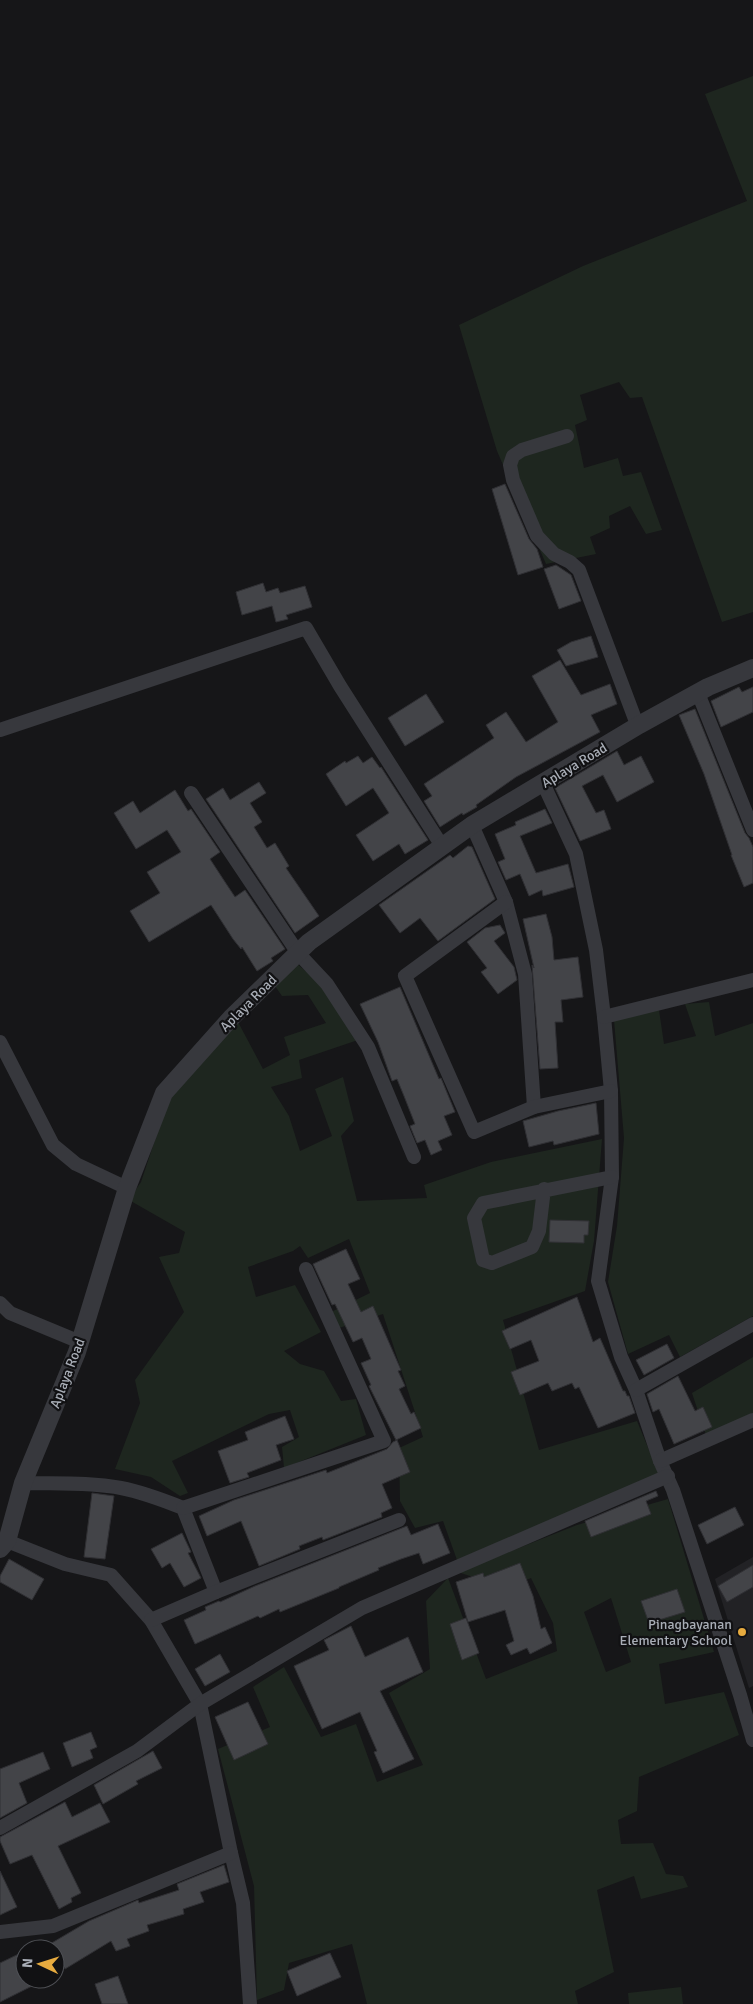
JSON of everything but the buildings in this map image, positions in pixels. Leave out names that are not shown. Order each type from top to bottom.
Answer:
[{"type":"street","points":[[567,436],[522,450],[513,456],[510,465],[513,480],[537,536],[554,554],[570,562],[578,570],[638,727]]},
{"type":"street","points":[[0,730],[306,628],[340,686],[442,846]]},
{"type":"street","name":"Aplaya Road","points":[[4,1545],[24,1483],[80,1342],[127,1188],[164,1093],[231,1018],[309,942],[442,846],[472,825],[638,727],[698,693],[753,668]]},
{"type":"street","points":[[698,693],[753,828]]},
{"type":"street","points":[[544,783],[576,854],[596,950],[604,1017],[611,1091],[612,1177],[598,1282],[621,1357],[636,1390],[660,1461],[668,1476],[753,1740]]},
{"type":"street","points":[[191,793],[298,953],[327,984],[368,1047],[414,1157]]},
{"type":"street","points":[[472,825],[506,902],[525,974],[534,1108]]},
{"type":"street","points":[[506,902],[405,976],[474,1132],[534,1108],[611,1091]]},
{"type":"street","points":[[604,1017],[753,980]]},
{"type":"street","points":[[0,1042],[53,1144],[76,1164],[127,1188]]},
{"type":"street","points":[[544,1189],[539,1231],[532,1247],[492,1263],[482,1260],[474,1218],[483,1202],[544,1189],[612,1177]]},
{"type":"street","points":[[24,1483],[100,1485],[121,1488],[183,1508],[384,1441],[306,1269]]},
{"type":"street","points":[[0,1303],[10,1313],[80,1342]]},
{"type":"street","points":[[636,1390],[753,1324]]},
{"type":"street","points":[[660,1461],[753,1420]]},
{"type":"street","points":[[0,1828],[137,1751],[200,1704],[362,1608],[668,1476]]},
{"type":"street","points":[[183,1508],[216,1592]]},
{"type":"street","points":[[151,1620],[216,1592],[399,1520]]},
{"type":"street","points":[[4,1545],[65,1564],[111,1575],[151,1620],[200,1704],[243,1903],[250,2004]]},
{"type":"street","points":[[0,1932],[53,1926],[231,1853]]},
{"type":"shaded area","points":[[753,76],[753,612],[722,622],[642,397],[630,398],[619,382],[580,395],[587,420],[575,425],[584,468],[618,458],[623,476],[641,472],[662,530],[646,534],[630,506],[609,516],[610,528],[590,537],[596,554],[546,564],[497,451],[459,325],[583,266],[747,201],[705,94]]},
{"type":"shaded area","points":[[296,963],[320,983],[358,1040],[299,1060],[302,1078],[271,1087],[289,1116],[300,1151],[332,1136],[315,1089],[343,1077],[354,1121],[341,1136],[357,1201],[427,1198],[424,1185],[491,1162],[602,1139],[594,1241],[585,1291],[503,1320],[539,1450],[637,1421],[659,1474],[457,1560],[443,1521],[415,1528],[400,1501],[399,1448],[423,1437],[383,1314],[339,1328],[331,1312],[370,1293],[349,1239],[308,1258],[300,1246],[293,1251],[248,1267],[256,1297],[295,1285],[321,1332],[284,1351],[300,1364],[324,1371],[341,1401],[356,1399],[366,1435],[284,1468],[282,1447],[299,1437],[290,1410],[269,1414],[172,1461],[188,1493],[180,1496],[151,1477],[115,1469],[140,1403],[135,1380],[184,1312],[159,1257],[179,1253],[185,1232],[129,1200],[141,1182],[168,1101],[238,1022],[263,1069],[290,1055],[284,1037],[326,1023],[308,995],[282,996],[275,986]]},
{"type":"shaded area","points":[[709,1002],[715,1036],[753,1023],[753,1316],[680,1357],[669,1335],[628,1354],[608,1282],[617,1226],[624,1138],[614,1020],[659,1010],[664,1044],[696,1036],[685,1004]]},
{"type":"shaded area","points":[[753,1357],[753,1413],[706,1435],[692,1393]]},
{"type":"shaded area","points":[[668,1499],[714,1652],[659,1664],[665,1704],[724,1692],[739,1735],[639,1777],[637,1811],[618,1820],[621,1844],[653,1843],[666,1874],[683,1876],[688,1887],[641,1899],[634,1876],[597,1890],[614,1972],[575,1991],[578,2004],[367,2004],[352,1944],[289,1963],[284,1990],[257,2000],[254,1886],[218,1749],[270,1727],[253,1687],[284,1667],[321,1737],[356,1724],[377,1782],[423,1765],[389,1693],[430,1669],[426,1601],[448,1578],[486,1679],[557,1651],[553,1623],[531,1578],[496,1593],[479,1579],[458,1572],[577,1525]],"holes":[[[611,1598],[631,1662],[606,1672],[584,1612]]]},
{"type":"shaded area","name":"Pinagbayanan Elementary School","points":[[753,1557],[753,1686],[749,1688],[715,1579]]},
{"type":"shaded area","points":[[681,1987],[683,2004],[629,2004],[628,1993]]},
{"type":"place","name":"Pinagbayanan Elementary School","points":[[742,1632]]}]
